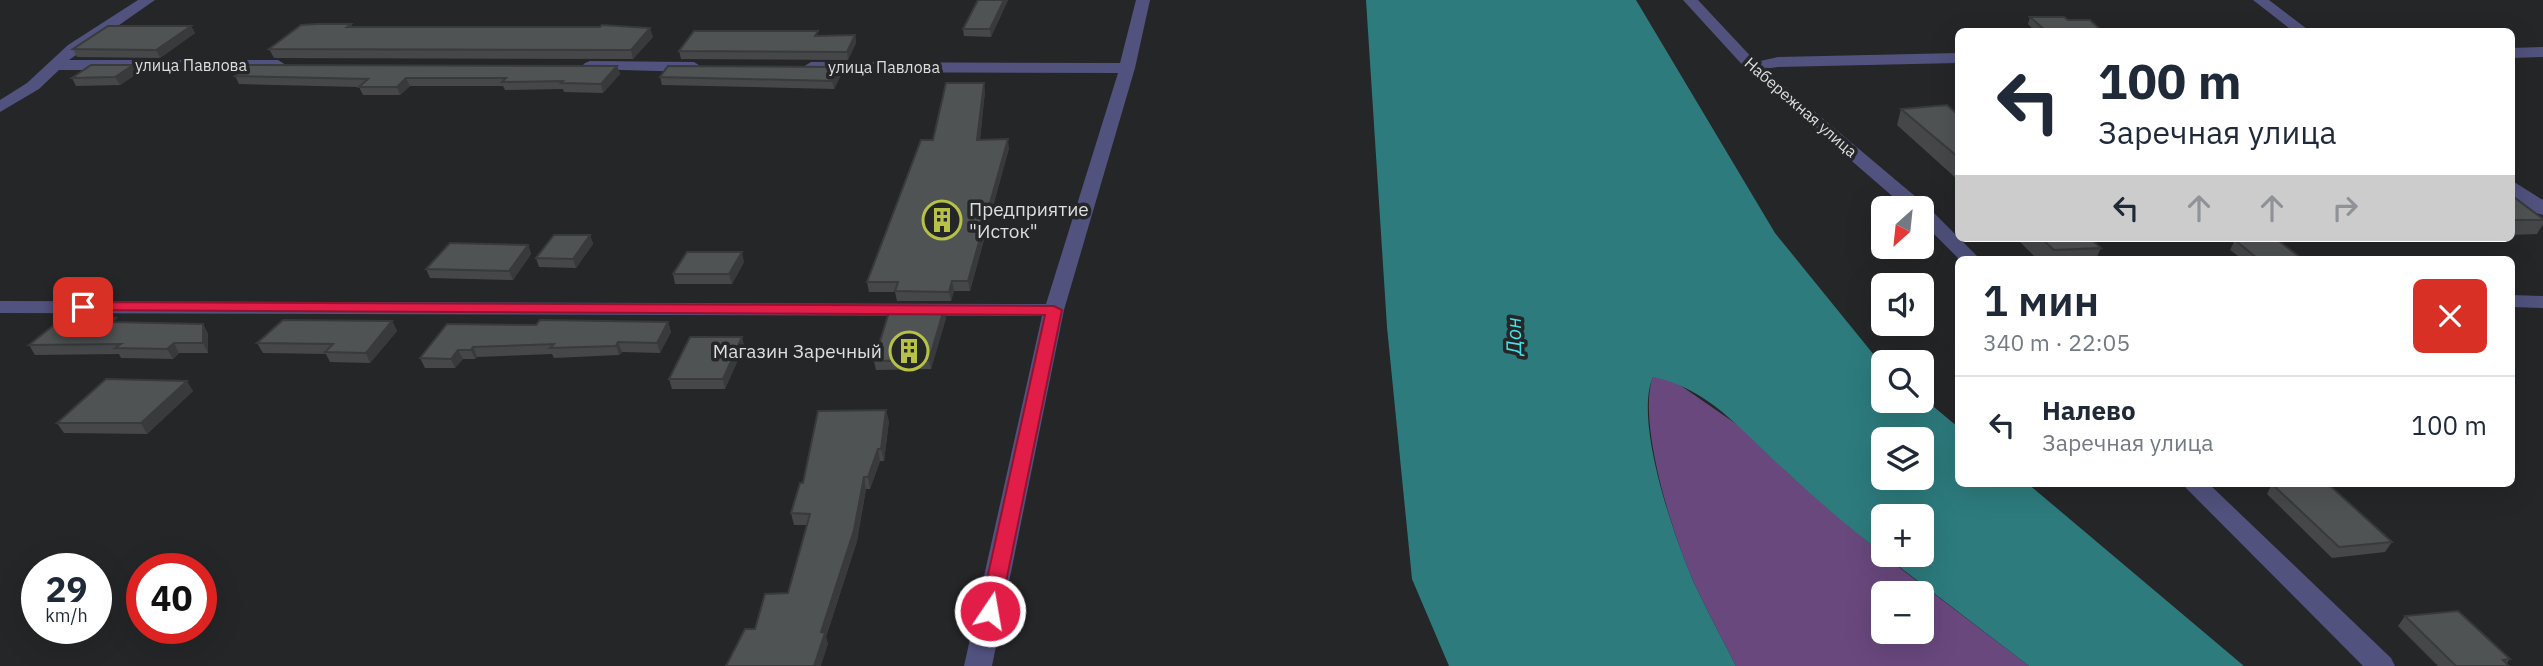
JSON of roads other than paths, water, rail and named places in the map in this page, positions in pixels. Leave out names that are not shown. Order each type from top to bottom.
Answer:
[{"type":"street","points":[[0,107],[33,86],[73,48],[148,0]]},
{"type":"street","points":[[978,666],[1054,310],[1127,68],[1143,0]]},
{"type":"street","name":"Набережная улица","points":[[1690,0],[1752,67],[1903,196]]},
{"type":"street","points":[[2260,0],[2298,28]]},
{"type":"street","points":[[2515,52],[2543,52]]},
{"type":"street","points":[[1752,67],[1778,62],[1955,58]]},
{"type":"street","name":"улица Павлова","points":[[54,65],[291,65]]},
{"type":"street","points":[[570,66],[709,67]]},
{"type":"street","name":"улица Павлова","points":[[793,67],[1127,68]]},
{"type":"street","points":[[2515,188],[2543,209]]},
{"type":"street","points":[[1934,224],[1967,256]]},
{"type":"street","points":[[2515,301],[2543,302]]},
{"type":"street","points":[[0,307],[1054,310]]},
{"type":"street","points":[[2197,487],[2381,666]]},
{"type":"water","name":"Дон","points":[[1366,0],[1636,0],[1775,233],[1871,351],[1871,413],[1934,413],[1934,407],[1955,424],[1955,487],[2032,487],[2244,666],[2029,666],[1934,593],[1934,581],[1918,581],[1900,567],[1934,567],[1934,504],[1871,504],[1871,544],[1710,402],[1692,391],[1653,377],[1648,397],[1648,422],[1660,483],[1688,569],[1736,666],[1449,666],[1412,579],[1387,327]]},
{"type":"place","name":"Предприятие \"Исток\"","points":[[942,220]]},
{"type":"place","name":"Магазин Заречный","points":[[909,351]]}]
